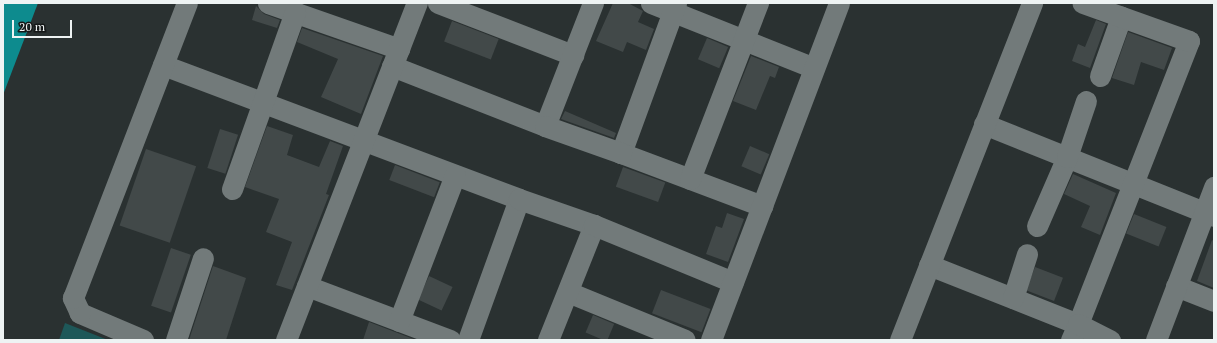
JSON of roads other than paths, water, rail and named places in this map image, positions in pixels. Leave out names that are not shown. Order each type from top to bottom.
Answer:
[{"type":"street","points":[[143,340],[80,313],[73,298],[187,3]]},
{"type":"street","points":[[268,3],[295,12],[545,126],[762,206]]},
{"type":"street","points":[[286,340],[417,3]]},
{"type":"street","points":[[438,3],[572,55]]},
{"type":"street","points":[[545,126],[593,3]]},
{"type":"street","points":[[651,3],[674,7],[744,40],[814,68]]},
{"type":"street","points":[[690,179],[758,3]]},
{"type":"street","points":[[711,340],[839,3]]},
{"type":"street","points":[[901,340],[1032,3]]},
{"type":"street","points":[[1075,332],[1190,41],[1083,3]]},
{"type":"street","points":[[621,153],[674,7]]},
{"type":"street","points":[[232,189],[260,102],[295,12]]},
{"type":"street","points":[[1100,76],[1121,17]]},
{"type":"street","points":[[163,65],[363,142],[594,225],[733,282]]},
{"type":"street","points":[[1037,226],[1067,157],[1086,101]]},
{"type":"street","points":[[984,124],[1209,214]]},
{"type":"street","points":[[399,321],[455,175]]},
{"type":"street","points":[[1156,340],[1176,286],[1209,214],[1214,187]]},
{"type":"street","points":[[468,340],[520,199]]},
{"type":"street","points":[[548,340],[594,225]]},
{"type":"street","points":[[1013,298],[1027,254]]},
{"type":"street","points":[[176,340],[202,258]]},
{"type":"street","points":[[929,265],[1013,298],[1075,332],[1110,340]]},
{"type":"street","points":[[307,286],[449,340]]},
{"type":"street","points":[[1176,286],[1214,301]]},
{"type":"street","points":[[568,292],[685,340]]}]
